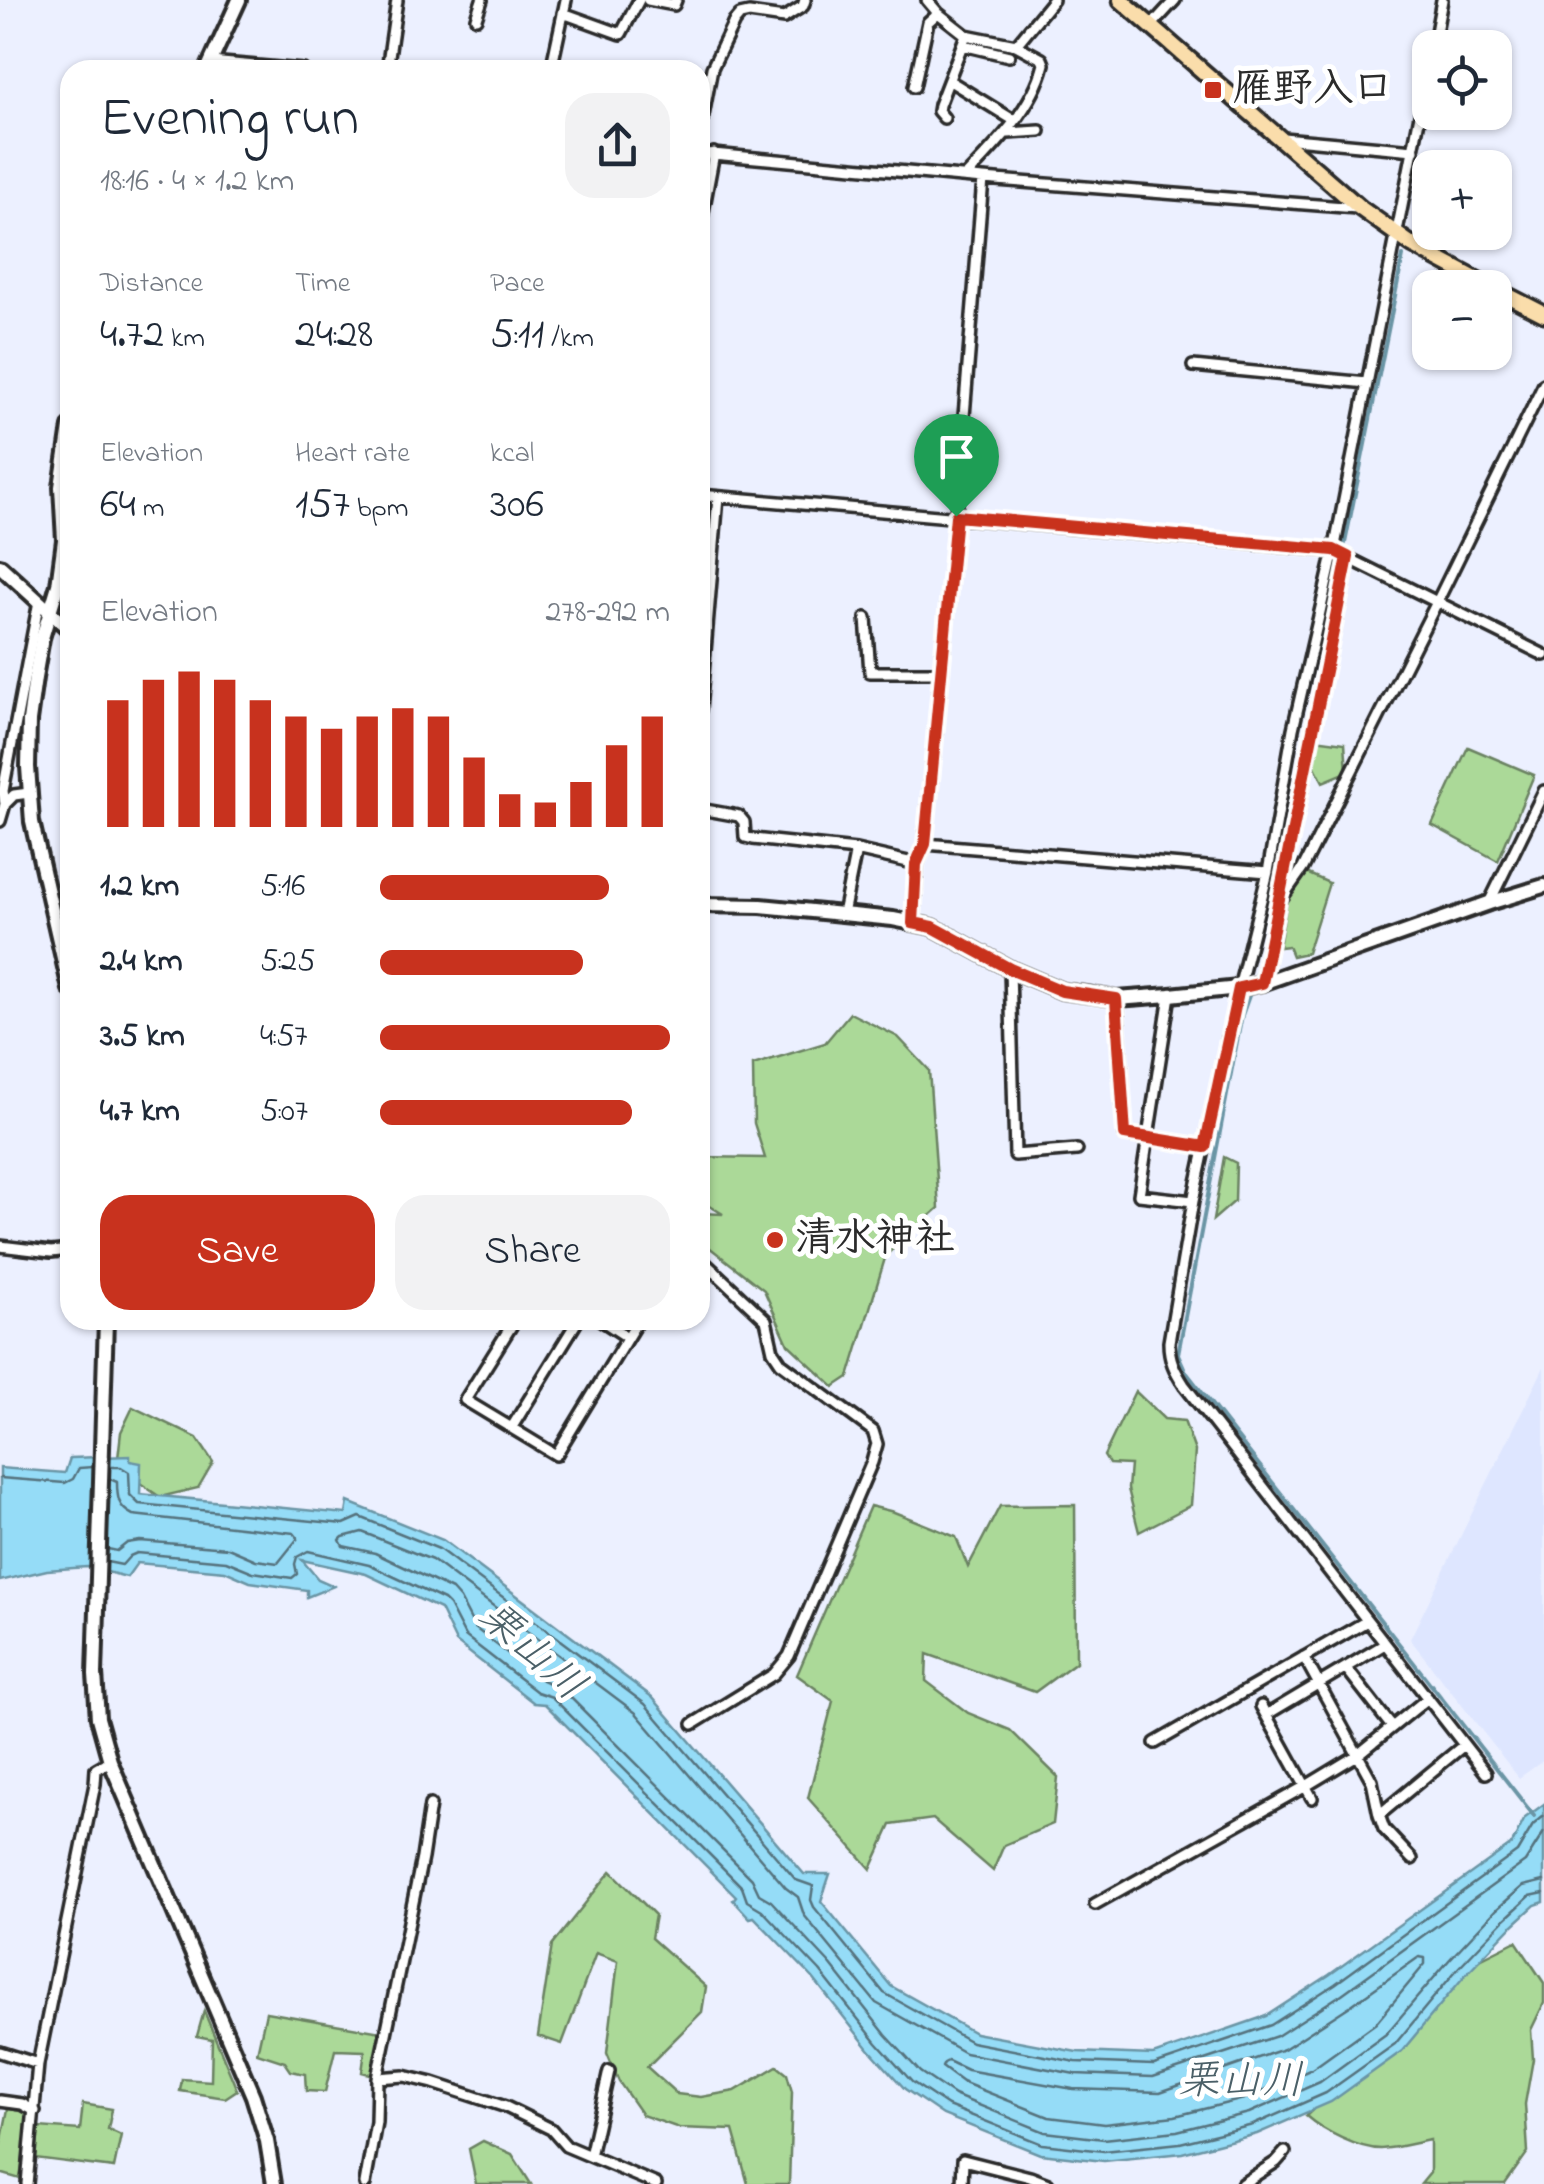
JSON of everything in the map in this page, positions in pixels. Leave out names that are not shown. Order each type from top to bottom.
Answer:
[{"type":"main road","points":[[1121,0],[1360,208],[1459,270]]},
{"type":"main road","points":[[1512,297],[1544,314]]},
{"type":"street","points":[[212,60],[239,0]]},
{"type":"street","points":[[388,60],[396,0]]},
{"type":"street","points":[[476,18],[482,0]]},
{"type":"street","points":[[553,60],[566,0]]},
{"type":"street","points":[[564,13],[621,34],[639,0]]},
{"type":"street","points":[[648,0],[674,4],[676,0]]},
{"type":"street","points":[[710,79],[740,15],[784,18],[795,14],[805,0]]},
{"type":"street","points":[[928,0],[964,40],[1009,56]]},
{"type":"street","points":[[1016,45],[1054,0]]},
{"type":"street","points":[[1152,26],[1175,0]]},
{"type":"street","points":[[1436,30],[1442,0]]},
{"type":"street","points":[[914,87],[928,22],[938,14]]},
{"type":"street","points":[[964,40],[1016,45],[1042,58],[1044,64],[1008,133],[965,178]]},
{"type":"street","points":[[944,118],[938,111],[964,40]]},
{"type":"street","points":[[950,80],[1015,121]]},
{"type":"street","points":[[1280,137],[1414,150],[1418,130]]},
{"type":"street","points":[[1008,133],[1040,132]]},
{"type":"street","points":[[710,174],[714,153]]},
{"type":"street","points":[[710,154],[965,178],[1360,208]]},
{"type":"street","points":[[1412,161],[1334,550],[1293,729],[1268,872],[1193,1201],[1169,1356],[1175,1371],[1486,1773]]},
{"type":"street","points":[[913,923],[916,864],[925,844],[942,672],[983,179]]},
{"type":"street","points":[[1193,366],[1367,382]]},
{"type":"street","points":[[1277,905],[1302,868],[1544,384]]},
{"type":"street","points":[[710,497],[1334,550],[1544,654]]},
{"type":"street","points":[[710,582],[718,497]]},
{"type":"street","points":[[1262,983],[1348,557]]},
{"type":"street","points":[[0,566],[60,621]]},
{"type":"street","points":[[0,821],[2,791],[44,606],[58,585],[60,570]]},
{"type":"street","points":[[44,606],[29,722],[28,793],[60,945]]},
{"type":"street","points":[[866,618],[870,672],[942,672]]},
{"type":"street","points":[[1489,903],[1544,792]]},
{"type":"street","points":[[4,804],[14,796],[28,793]]},
{"type":"street","points":[[710,811],[739,816],[744,822],[745,837],[856,850],[916,864]]},
{"type":"street","points":[[925,844],[1268,872]]},
{"type":"street","points":[[843,914],[856,850]]},
{"type":"street","points":[[710,905],[843,914],[933,927],[1010,969],[1062,991],[1116,999],[1262,983],[1544,886]]},
{"type":"street","points":[[1010,969],[1015,1155],[1077,1150]]},
{"type":"street","points":[[1170,996],[1139,1196],[1193,1201]]},
{"type":"street","points":[[1116,999],[1125,1134],[1205,1147]]},
{"type":"street","points":[[0,1246],[60,1251]]},
{"type":"street","points":[[693,1724],[774,1674],[789,1656],[877,1444],[873,1431],[781,1362],[773,1351],[766,1320],[710,1267]]},
{"type":"street","points":[[106,1330],[95,1674],[98,1718],[110,1761],[253,2096],[267,2141],[274,2184]]},
{"type":"street","points":[[508,1330],[465,1400],[556,1455],[630,1330]]},
{"type":"street","points":[[512,1427],[572,1330]]},
{"type":"street","points":[[617,1330],[626,1336]]},
{"type":"street","points":[[1155,1743],[1366,1621]]},
{"type":"street","points":[[1312,1798],[1264,1710],[1318,1684],[1385,1644]]},
{"type":"street","points":[[1304,1657],[1372,1781],[1384,1829],[1412,1858]]},
{"type":"street","points":[[1346,1668],[1392,1727]]},
{"type":"street","points":[[1096,1904],[1359,1754],[1428,1698]]},
{"type":"street","points":[[1379,1815],[1464,1745]]},
{"type":"street","points":[[28,2184],[38,2064],[96,1768],[110,1761]]},
{"type":"street","points":[[365,2184],[376,2122],[377,2078],[430,1805]]},
{"type":"street","points":[[0,2052],[38,2064]]},
{"type":"street","points":[[590,2156],[609,2071]]},
{"type":"street","points":[[377,2078],[404,2076],[506,2107],[552,2129],[566,2146],[656,2184]]},
{"type":"street","points":[[0,2100],[35,2110]]},
{"type":"street","points":[[1242,2184],[1276,2162],[1284,2152]]},
{"type":"street","points":[[962,2184],[963,2160],[1048,2184]]},
{"type":"shaded area","points":[[1544,1367],[1544,1760],[1519,1778],[1410,1639]]},
{"type":"green space","points":[[1315,739],[1345,743],[1347,772],[1323,782],[1313,763]]},
{"type":"green space","points":[[1468,747],[1534,775],[1498,861],[1432,825]]},
{"type":"green space","points":[[1293,867],[1329,883],[1307,953],[1292,956],[1288,946],[1279,947]]},
{"type":"green space","points":[[850,1013],[898,1037],[929,1070],[939,1208],[886,1255],[849,1377],[834,1387],[788,1344],[764,1290],[710,1248],[710,1213],[723,1214],[710,1206],[710,1157],[765,1158],[754,1123],[753,1065],[825,1043]]},
{"type":"green space","points":[[1224,1157],[1236,1163],[1235,1201],[1213,1220]]},
{"type":"green space","points":[[1135,1391],[1164,1419],[1184,1421],[1195,1451],[1191,1505],[1139,1532],[1128,1489],[1130,1465],[1109,1464],[1104,1456]]},
{"type":"green space","points":[[133,1407],[197,1438],[213,1462],[198,1488],[160,1497],[117,1467],[121,1432]]},
{"type":"green space","points":[[1075,1505],[1076,1662],[1035,1692],[927,1654],[926,1681],[968,1713],[1010,1730],[1058,1777],[1053,1824],[1004,1845],[993,1871],[933,1819],[891,1825],[871,1869],[808,1798],[833,1701],[797,1675],[870,1506],[956,1537],[968,1567],[1000,1506]]},
{"type":"green space","points":[[611,1871],[655,1915],[651,1938],[706,1987],[702,2012],[647,2067],[677,2094],[701,2097],[735,2091],[777,2066],[787,2074],[792,2092],[789,2184],[748,2184],[733,2130],[679,2128],[642,2115],[619,2082],[607,2053],[618,1961],[596,1953],[562,2044],[538,2036],[552,1945]]},
{"type":"green space","points":[[1516,1941],[1544,1983],[1544,2003],[1531,2030],[1533,2059],[1525,2104],[1528,2152],[1505,2184],[1421,2184],[1430,2173],[1430,2140],[1372,2148],[1342,2138],[1306,2116],[1462,1968]]},
{"type":"green space","points":[[204,2011],[237,2090],[225,2098],[180,2091],[182,2079],[211,2081],[212,2039],[197,2036]]},
{"type":"green space","points":[[266,2012],[381,2032],[373,2075],[362,2072],[365,2051],[335,2050],[325,2092],[306,2091],[305,2074],[257,2053]]},
{"type":"green space","points":[[83,2104],[112,2109],[108,2129],[121,2135],[114,2168],[35,2158],[39,2127],[80,2130]]},
{"type":"green space","points":[[8,2109],[30,2112],[20,2179],[0,2173]]},
{"type":"green space","points":[[483,2141],[512,2154],[531,2184],[476,2184],[469,2149]]},
{"type":"water","name":"栗山川","points":[[130,1456],[130,1461],[141,1463],[140,1494],[346,1514],[348,1502],[443,1540],[652,1697],[804,1874],[830,1874],[821,1901],[891,1986],[975,2033],[1077,2052],[1153,2055],[1266,2016],[1512,1844],[1525,1818],[1544,1804],[1544,1902],[1512,1926],[1466,1974],[1402,2051],[1331,2102],[1257,2134],[1182,2153],[1104,2161],[1040,2154],[943,2115],[905,2089],[813,1978],[733,1900],[736,1896],[545,1704],[534,1703],[456,1642],[440,1609],[366,1574],[302,1560],[318,1579],[334,1586],[307,1597],[307,1590],[250,1582],[225,1571],[137,1563],[127,1577],[87,1567],[47,1570],[0,1581],[0,1468],[65,1473],[70,1458]]},
{"type":"waterway","points":[[1254,981],[1403,256]]},
{"type":"waterway","points":[[1251,990],[1242,1015],[1178,1354],[1186,1372],[1534,1816]]},
{"type":"place","name":"雁野入口","points":[[1213,90]]},
{"type":"place","name":"清水神社","points":[[775,1240]]},
{"type":"route","points":[[956,516],[1334,550],[1348,557],[1262,983],[1239,988],[1205,1147],[1125,1134],[1116,999],[1062,991],[1010,969],[933,927],[913,923],[916,864],[925,844],[956,516]]}]
